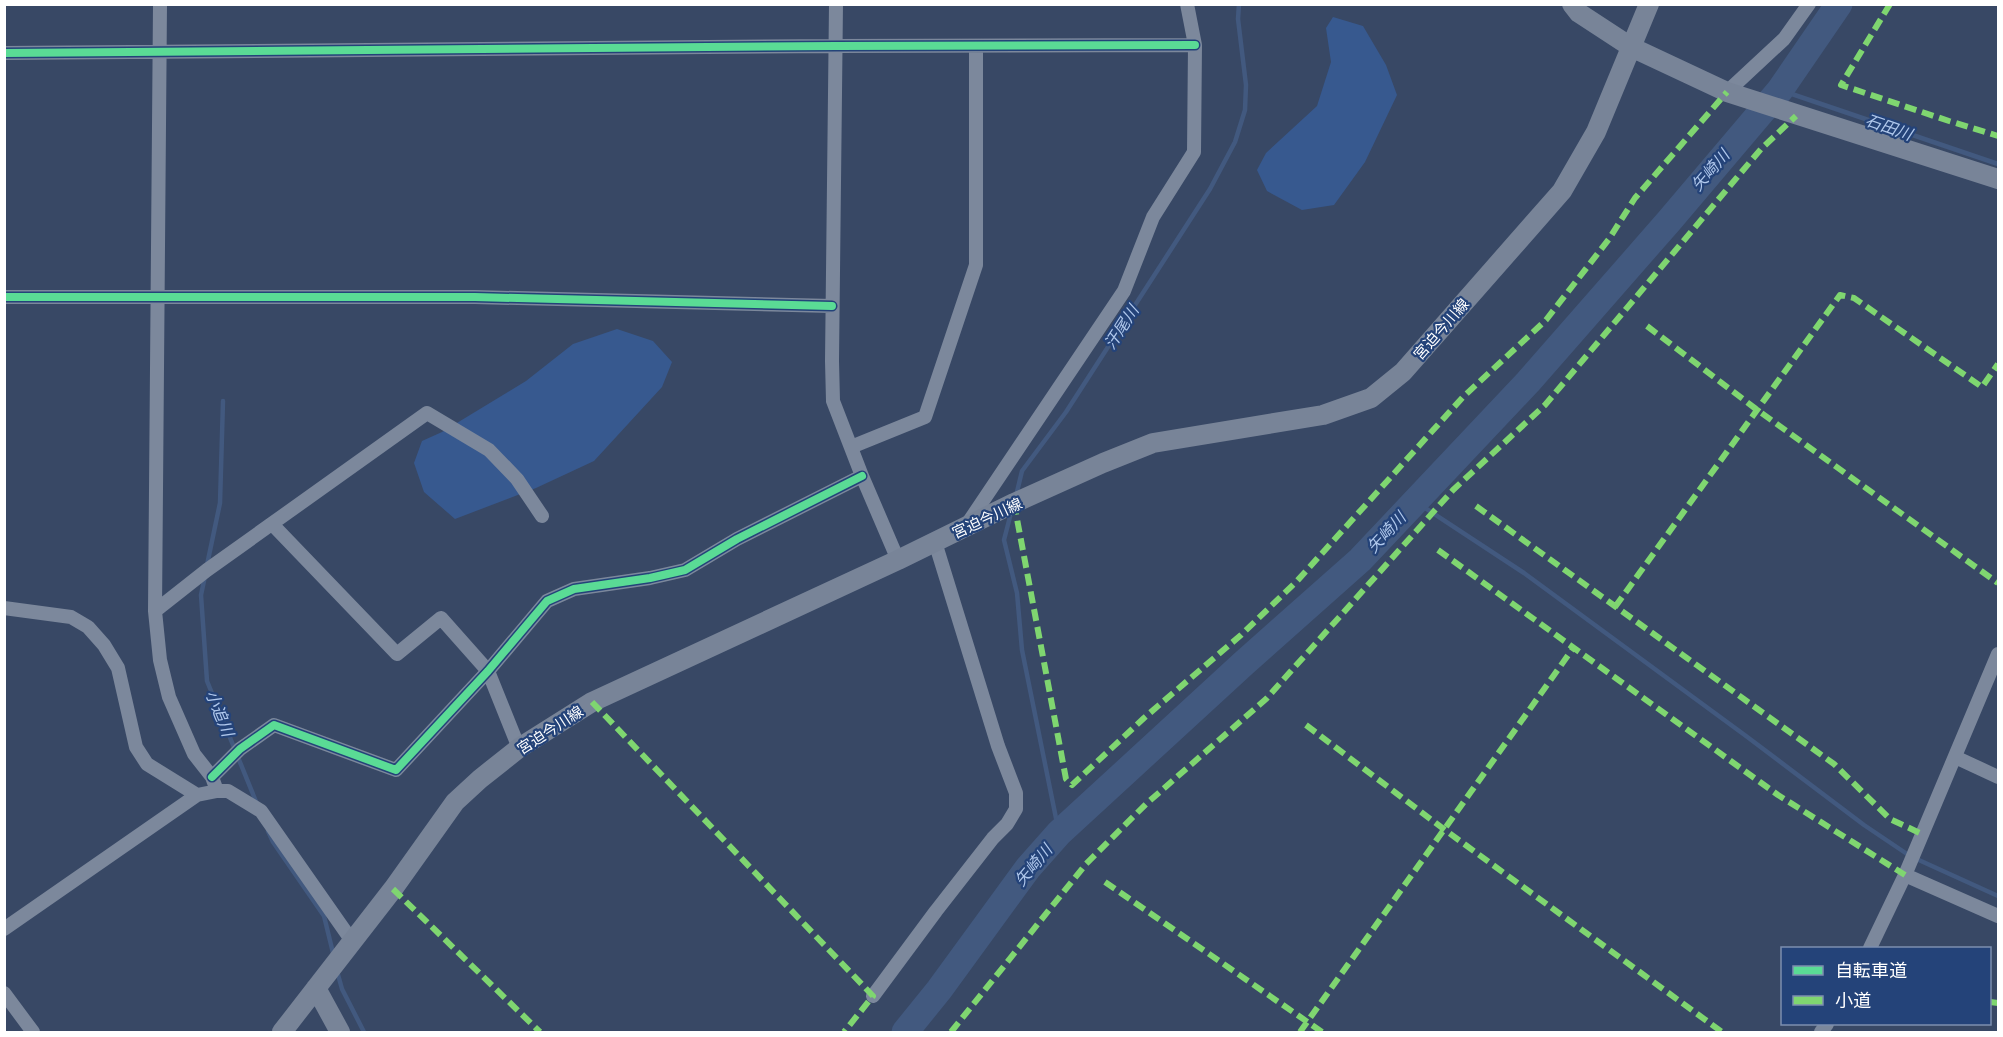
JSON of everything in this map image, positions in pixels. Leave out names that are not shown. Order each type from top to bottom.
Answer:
[{"type":"main road","points":[[1572,4],[1579,13],[1631,47],[1727,92],[1998,179]]},
{"type":"main road","name":"宮迫今川線","points":[[282,1032],[393,889],[455,802],[519,748],[592,702],[1103,463],[1153,443],[1323,415],[1371,398],[1403,372],[1562,191],[1596,132],[1649,4]]},
{"type":"main road","points":[[316,988],[340,1032]]},
{"type":"street","points":[[160,4],[155,611],[160,660],[169,697],[194,754],[212,777],[217,790]]},
{"type":"street","points":[[836,4],[833,401],[898,560]]},
{"type":"street","points":[[965,528],[1124,291],[1153,218],[1194,152],[1195,45],[1187,4]]},
{"type":"street","points":[[1727,92],[1784,39],[1809,4]]},
{"type":"street","points":[[4,53],[1195,45]]},
{"type":"street","points":[[851,447],[925,417],[976,265],[976,46]]},
{"type":"street","points":[[4,297],[475,297],[832,306]]},
{"type":"street","points":[[155,611],[207,570],[427,413],[489,450],[517,479],[542,516]]},
{"type":"street","points":[[212,777],[240,749],[274,725],[396,770],[488,671],[547,601],[574,589],[650,578],[685,570],[737,539],[862,476]]},
{"type":"street","points":[[272,524],[397,654],[441,618],[488,671],[519,748]]},
{"type":"street","points":[[873,996],[993,838],[1007,824],[1016,809],[1016,793],[998,746],[935,542]]},
{"type":"street","points":[[4,608],[71,617],[88,627],[104,645],[117,669],[136,747],[147,764],[197,795]]},
{"type":"street","points":[[1870,947],[1905,875],[1998,654]]},
{"type":"street","points":[[1955,757],[1998,777]]},
{"type":"street","points":[[4,929],[197,795],[217,790],[228,791],[261,811],[352,941]]},
{"type":"street","points":[[1905,875],[1998,916]]},
{"type":"street","points":[[4,993],[33,1032]]},
{"type":"shaded area","points":[[1333,17],[1363,26],[1386,65],[1397,95],[1365,162],[1334,205],[1302,210],[1267,191],[1257,170],[1266,153],[1317,106],[1331,62],[1326,28]]},
{"type":"shaded area","points":[[617,329],[653,341],[672,362],[662,387],[594,461],[536,488],[455,519],[424,492],[414,463],[422,441],[442,432],[526,381],[573,344]]},
{"type":"waterway","name":"汗尾川","points":[[1016,496],[1022,471],[1066,412],[1210,189],[1235,142],[1245,110],[1246,85],[1238,19],[1239,4]]},
{"type":"waterway","name":"矢崎川","points":[[905,1032],[939,990],[1028,868],[1059,833],[1360,560],[1528,382],[1780,90],[1839,4]]},
{"type":"waterway","name":"石田川","points":[[1780,90],[1998,164]]},
{"type":"waterway","name":"小追川","points":[[207,565],[220,503],[223,401]]},
{"type":"waterway","points":[[1416,502],[1524,573],[1864,825],[1910,856],[1998,896]]},
{"type":"waterway","points":[[1012,509],[1004,540],[1017,593],[1022,650],[1059,833]]},
{"type":"waterway","name":"小追川","points":[[205,576],[201,595],[207,681],[257,804]]},
{"type":"waterway","name":"小追川","points":[[268,831],[273,842],[324,916],[334,957]]},
{"type":"waterway","name":"小追川","points":[[337,971],[342,989],[364,1032]]},
{"type":"marked path","points":[[1890,4],[1841,85],[1998,136]]},
{"type":"marked path","points":[[1014,503],[1066,779],[1072,785],[1144,718],[1241,635],[1297,581],[1463,397],[1546,320],[1609,239],[1635,198],[1727,92]]},
{"type":"marked path","points":[[951,1032],[1086,864],[1146,804],[1266,699],[1453,490],[1545,405],[1761,149],[1796,116]]},
{"type":"marked path","points":[[1615,607],[1840,295],[1854,298],[1982,387],[1998,364]]},
{"type":"marked path","points":[[1647,326],[1756,409],[1998,583]]},
{"type":"marked path","points":[[1476,506],[1834,764],[1890,819],[1922,834]]},
{"type":"marked path","points":[[1438,550],[1778,795],[1905,875]]},
{"type":"marked path","points":[[1300,1032],[1574,647]]},
{"type":"marked path","points":[[592,702],[873,996],[844,1032]]},
{"type":"marked path","points":[[1306,725],[1445,830],[1722,1032]]},
{"type":"marked path","points":[[1105,882],[1322,1032]]},
{"type":"marked path","points":[[393,889],[540,1032]]},
{"type":"marked path","points":[[1991,1002],[1998,1003]]},
{"type":"cycle path","points":[[4,53],[1195,45]]},
{"type":"cycle path","points":[[4,297],[475,297],[832,306]]},
{"type":"cycle path","points":[[212,777],[240,749],[274,725],[396,770],[488,671],[547,601],[574,589],[650,578],[685,570],[737,539],[862,476]]}]
